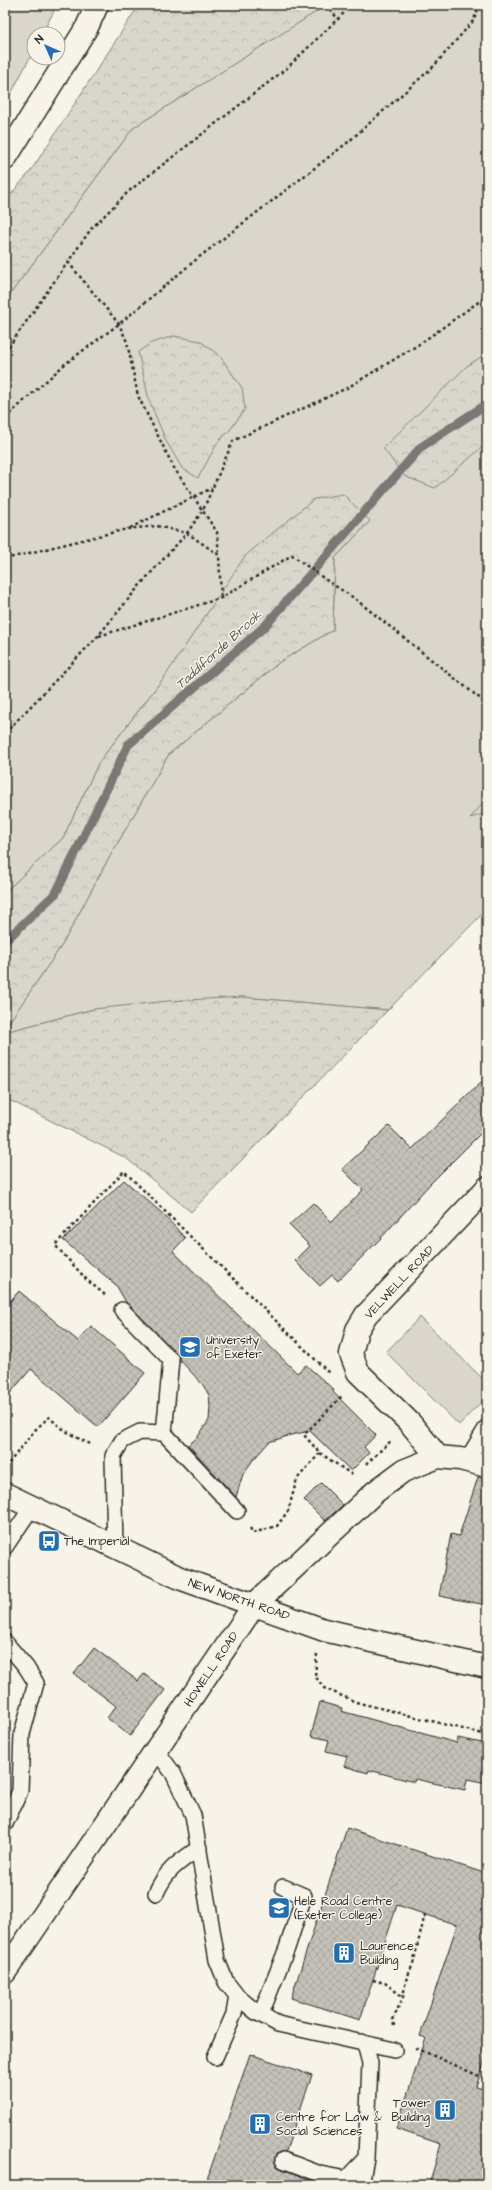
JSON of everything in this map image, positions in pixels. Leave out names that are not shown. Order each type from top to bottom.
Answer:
[{"type":"street","points":[[5,159],[54,81],[97,5]]},
{"type":"street","name":"VELWELL ROAD","points":[[438,1456],[410,1423],[358,1372],[351,1354],[353,1339],[366,1315],[487,1188]]},
{"type":"street","points":[[438,1456],[477,1463]]},
{"type":"street","name":"HOWELL ROAD","points":[[5,1972],[255,1604],[375,1492],[403,1471],[438,1456]]},
{"type":"street","name":"NEW NORTH ROAD","points":[[5,1494],[182,1579],[324,1630],[487,1667]]},
{"type":"lane","points":[[122,1310],[171,1360],[164,1433]]},
{"type":"lane","points":[[477,1463],[487,1427]]},
{"type":"lane","points":[[115,1548],[112,1480],[113,1456],[122,1441],[140,1432],[164,1433],[237,1512]]},
{"type":"lane","points":[[5,1547],[32,1507]]},
{"type":"lane","points":[[5,1642],[26,1667],[36,1683],[22,1734],[20,1791],[5,1824]]},
{"type":"lane","points":[[156,1750],[173,1773],[193,1815],[217,1960],[226,1982],[237,1996],[261,2014],[278,2024],[394,2050]]},
{"type":"lane","points":[[156,1893],[164,1876],[175,1865],[199,1848]]},
{"type":"lane","points":[[261,2014],[287,1948],[304,1896],[283,1887]]},
{"type":"lane","points":[[215,2057],[234,2014],[237,1996]]},
{"type":"lane","points":[[361,2185],[366,2158],[370,2063],[366,2048],[362,2042]]},
{"type":"lane","points":[[283,2160],[320,2174],[346,2179],[366,2158]]},
{"type":"path","points":[[326,5],[339,20]]},
{"type":"path","points":[[5,352],[91,229],[129,191],[287,68],[339,20],[352,5]]},
{"type":"path","points":[[5,418],[65,364],[119,324],[198,258],[347,143],[433,67],[474,20],[479,5]]},
{"type":"path","points":[[68,262],[119,324],[127,342],[138,396],[174,468],[217,532],[221,598]]},
{"type":"path","points":[[5,733],[98,636],[140,585],[187,533],[203,510],[233,441],[347,388],[418,345],[487,296]]},
{"type":"path","points":[[127,529],[195,498],[212,488]]},
{"type":"path","points":[[5,559],[127,529],[157,526],[187,533],[219,555]]},
{"type":"path","points":[[98,636],[221,598],[292,555],[354,598],[487,704]]},
{"type":"path","points":[[122,1310],[87,1280],[55,1245],[124,1172],[331,1374]]},
{"type":"path","points":[[347,1391],[304,1435],[320,1452],[353,1476],[359,1471]]},
{"type":"path","points":[[5,1469],[35,1430],[49,1417],[60,1428],[78,1439],[116,1452]]},
{"type":"path","points":[[365,1465],[410,1423]]},
{"type":"path","points":[[237,1512],[253,1533],[277,1526],[288,1511],[297,1479],[320,1452]]},
{"type":"path","points":[[324,1630],[315,1665],[315,1676],[324,1688],[356,1702],[487,1734]]},
{"type":"path","points":[[394,2033],[393,2020],[403,1997],[406,1980],[413,1964],[424,1914]]},
{"type":"path","points":[[373,1980],[385,1983],[403,1997]]},
{"type":"path","points":[[412,2046],[486,2078],[482,2089]]},
{"type":"green space","points":[[5,5],[57,5],[46,26],[26,26],[26,65],[5,105]]},
{"type":"green space","points":[[139,5],[310,5],[319,10],[133,128],[5,301],[5,201],[30,172]]},
{"type":"green space","points":[[310,5],[487,5],[487,909],[388,1010],[243,997],[94,1009],[5,1032],[5,1028],[62,945],[105,865],[169,754],[281,661],[333,630],[335,558],[370,521],[166,675],[99,762],[63,838],[5,892],[5,301],[133,128],[318,10]]},
{"type":"green space","points":[[174,336],[200,341],[220,356],[242,388],[245,409],[230,430],[218,442],[198,478],[182,468],[166,441],[149,400],[138,352],[151,343]]},
{"type":"green space","points":[[487,353],[487,443],[435,488],[404,476],[383,448],[467,366]]},
{"type":"green space","points":[[343,494],[370,521],[335,558],[333,630],[281,661],[169,754],[105,865],[62,945],[5,1028],[5,892],[63,838],[99,762],[166,675],[245,556],[314,499]]},
{"type":"green space","points":[[487,799],[487,813],[470,818]]},
{"type":"green space","points":[[243,997],[388,1010],[191,1212],[126,1158],[5,1098],[5,1032],[94,1009],[168,1001]]},
{"type":"green space","points":[[420,1317],[487,1383],[487,1396],[459,1425],[386,1352]]},
{"type":"building","points":[[487,1077],[487,1127],[429,1185],[381,1238],[338,1281],[332,1275],[320,1286],[295,1261],[310,1246],[289,1225],[313,1203],[332,1222],[363,1190],[342,1169],[389,1126],[412,1149]]},
{"type":"building","points":[[124,1180],[163,1214],[185,1238],[173,1251],[297,1373],[306,1365],[334,1390],[333,1392],[376,1435],[364,1447],[369,1453],[351,1471],[310,1431],[291,1435],[269,1442],[253,1460],[243,1474],[236,1497],[188,1445],[197,1438],[209,1420],[209,1395],[203,1385],[180,1360],[177,1354],[126,1302],[116,1285],[63,1240]]},
{"type":"building","points":[[19,1291],[78,1341],[91,1326],[145,1373],[98,1427],[31,1369],[5,1399],[5,1307]]},
{"type":"building","points":[[478,1477],[487,1478],[487,1605],[439,1596],[451,1534],[459,1536]]},
{"type":"building","points":[[321,1483],[343,1505],[325,1521],[304,1500]]},
{"type":"building","points":[[94,1648],[138,1681],[144,1674],[165,1690],[130,1736],[107,1718],[116,1706],[74,1674]]},
{"type":"building","points":[[320,1702],[342,1708],[341,1711],[457,1743],[458,1738],[487,1744],[487,1783],[467,1779],[465,1790],[415,1779],[414,1782],[369,1770],[368,1773],[344,1766],[347,1756],[326,1751],[329,1740],[311,1736]]},
{"type":"building","name":"Laurence Building","points":[[347,1828],[487,1874],[487,2054],[476,2087],[487,2090],[487,2185],[429,2185],[441,2144],[396,2129],[426,2038],[420,2036],[457,1925],[397,1905],[360,2020],[291,1998]]},
{"type":"building","name":"Centre for Law & Social Sciences","points":[[250,2054],[312,2075],[286,2151],[277,2153],[274,2161],[280,2168],[323,2185],[205,2185]]},
{"type":"waterway","name":"Taddiforde Brook","points":[[5,941],[56,893],[128,745],[265,626],[421,447],[487,404]]},
{"type":"place","name":"University of Exeter","points":[[190,1347]]},
{"type":"place","name":"The Imperial","points":[[49,1541]]},
{"type":"place","name":"Hele Road Centre (Exeter College)","points":[[279,1908]]},
{"type":"place","name":"Laurence Building","points":[[344,1953]]},
{"type":"place","name":"Tower Building","points":[[445,2110]]},
{"type":"place","name":"Centre for Law & Social Sciences","points":[[260,2124]]}]
